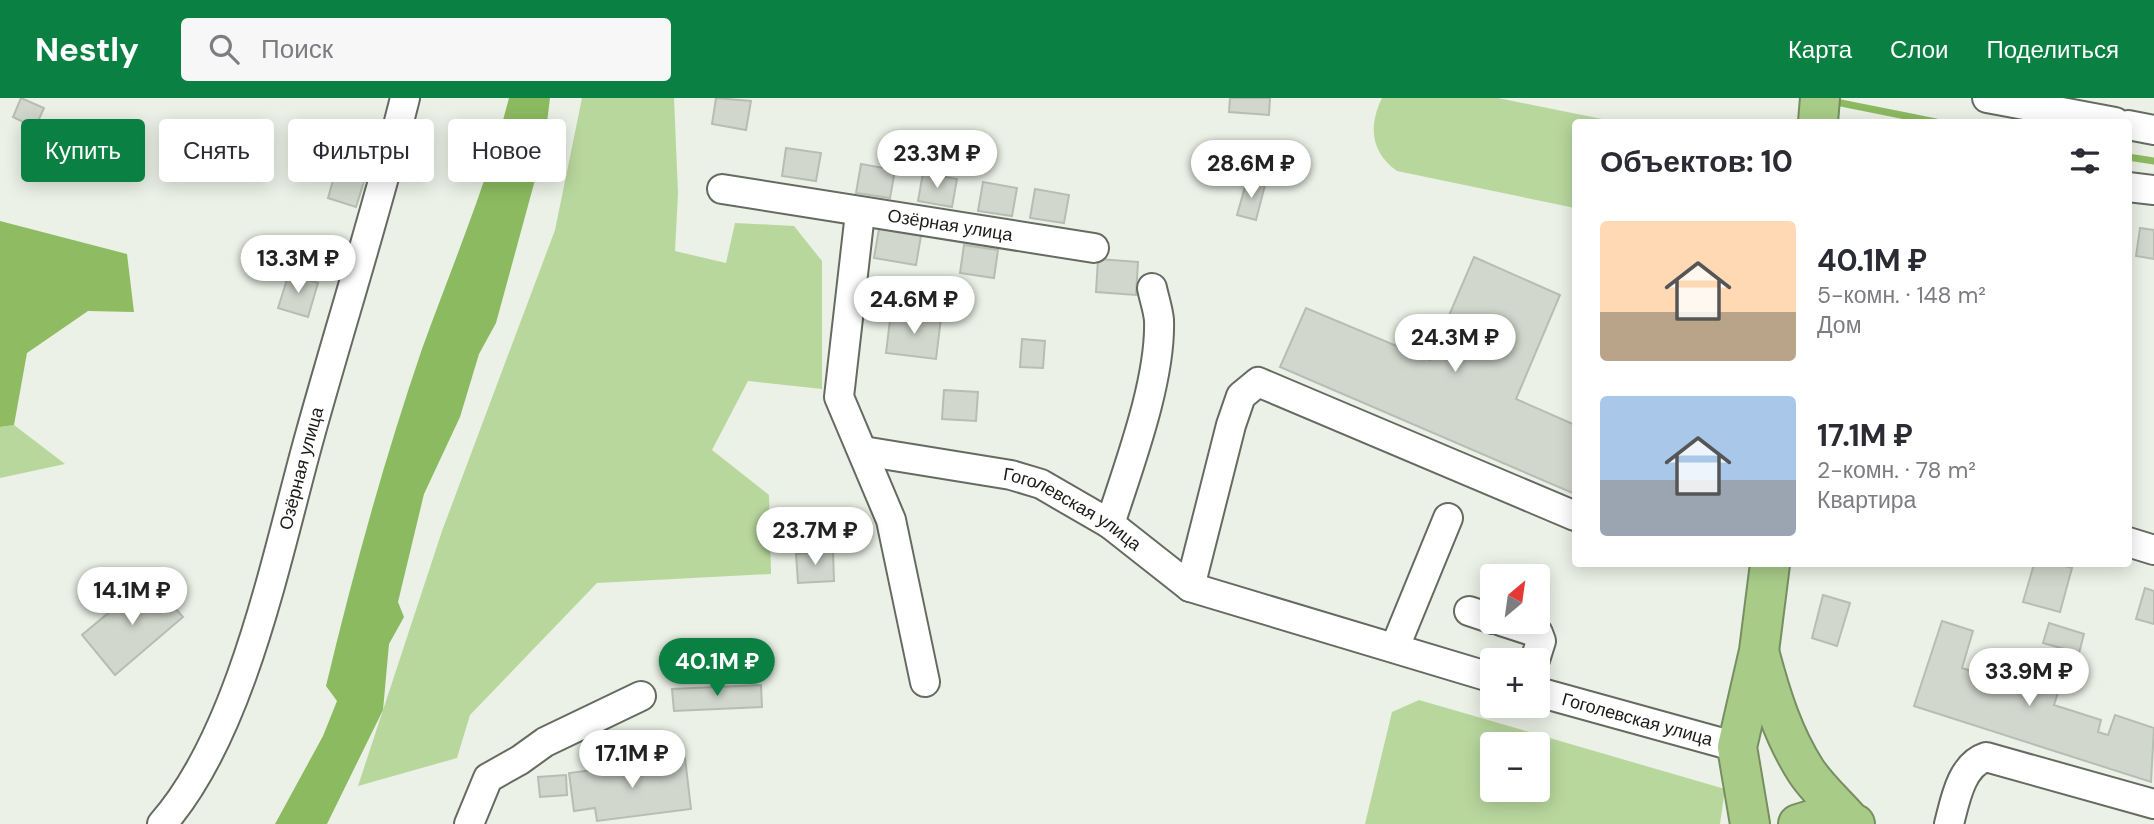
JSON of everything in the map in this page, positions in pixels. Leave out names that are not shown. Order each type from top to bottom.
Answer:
[{"type":"highway","points":[[1818,119],[1820,98]]},
{"type":"highway","points":[[1750,824],[1737,747],[1759,650],[1770,567]]},
{"type":"highway","points":[[1759,650],[1779,721],[1807,772],[1852,822]]},
{"type":"highway","points":[[1798,824],[1821,817],[1852,822]]},
{"type":"street","name":"Озёрная улица","points":[[162,824],[183,801],[216,739],[257,627],[382,189],[405,98]]},
{"type":"street","points":[[1987,98],[2099,119]]},
{"type":"street","points":[[2132,126],[2154,130]]},
{"type":"street","points":[[2132,187],[2154,190]]},
{"type":"street","name":"Озёрная улица","points":[[722,190],[1094,248]]},
{"type":"street","points":[[860,213],[839,397],[891,520],[925,682]]},
{"type":"street","points":[[1110,524],[1139,431],[1154,367],[1158,319],[1152,288]]},
{"type":"street","points":[[1190,587],[1231,425],[1241,396],[1250,385],[1258,382],[1572,515]]},
{"type":"street","name":"Гоголевская улица","points":[[863,451],[1011,475],[1041,484],[1110,524],[1190,587],[1480,674]]},
{"type":"street","points":[[1395,648],[1448,518]]},
{"type":"street","points":[[2132,543],[2154,550]]},
{"type":"street","points":[[469,824],[488,778],[545,742],[641,695]]},
{"type":"street","name":"Гоголевская улица","points":[[1550,695],[1737,747]]},
{"type":"street","points":[[1949,824],[1967,770],[1977,760],[1986,757],[2154,804]]},
{"type":"shaded area","points":[[509,98],[550,98],[547,119],[503,119]]},
{"type":"shaded area","points":[[582,98],[674,98],[678,193],[675,251],[726,263],[735,223],[794,226],[822,261],[822,389],[748,381],[712,450],[769,495],[771,574],[597,583],[470,715],[457,758],[358,786],[442,531],[555,230]]},
{"type":"shaded area","points":[[1382,98],[1498,98],[1602,119],[1572,119],[1572,207],[1397,171],[1382,156],[1374,138]]},
{"type":"shaded area","points":[[483,182],[534,182],[496,323],[479,354],[460,417],[424,494],[398,602],[404,617],[389,644],[383,710],[327,824],[275,824],[323,736],[337,701],[326,686],[370,517],[422,349]]},
{"type":"shaded area","points":[[0,221],[127,254],[134,312],[88,311],[27,353],[14,425],[0,427]]},
{"type":"shaded area","points":[[14,425],[65,464],[0,478],[0,427]]},
{"type":"shaded area","points":[[1419,700],[1529,732],[1480,732],[1480,802],[1550,802],[1550,738],[1725,789],[1720,824],[1365,824],[1392,712]]},
{"type":"building","points":[[21,98],[44,108],[39,119],[21,121],[13,117]]},
{"type":"building","points":[[716,98],[751,101],[746,130],[712,124]]},
{"type":"building","points":[[1230,98],[1270,98],[1269,115],[1229,112]]},
{"type":"building","points":[[786,148],[821,153],[816,181],[782,176]]},
{"type":"building","points":[[861,164],[895,170],[890,198],[856,193]]},
{"type":"building","points":[[923,173],[957,179],[952,207],[918,201]]},
{"type":"building","points":[[1247,180],[1265,185],[1256,220],[1237,215]]},
{"type":"building","points":[[333,182],[364,182],[356,207],[328,198]]},
{"type":"building","points":[[983,182],[1017,188],[1012,216],[978,211]]},
{"type":"building","points":[[1035,189],[1069,195],[1064,223],[1030,218]]},
{"type":"building","points":[[880,223],[922,230],[916,265],[874,258]]},
{"type":"building","points":[[2140,228],[2154,230],[2154,259],[2136,256]]},
{"type":"building","points":[[964,245],[998,250],[994,278],[960,273]]},
{"type":"building","points":[[1474,257],[1560,295],[1516,399],[1572,424],[1572,493],[1280,367],[1306,308],[1430,360]]},
{"type":"building","points":[[1098,259],[1138,262],[1136,295],[1096,292]]},
{"type":"building","points":[[289,273],[318,283],[308,317],[278,308]]},
{"type":"building","points":[[891,312],[941,318],[936,359],[886,353]]},
{"type":"building","points":[[1022,339],[1045,341],[1043,368],[1020,367]]},
{"type":"building","points":[[944,390],[978,392],[976,421],[942,419]]},
{"type":"building","points":[[833,551],[834,581],[798,583],[796,554]]},
{"type":"building","points":[[2033,567],[2072,568],[2060,612],[2023,602]]},
{"type":"building","points":[[149,579],[183,617],[115,675],[82,635]]},
{"type":"building","points":[[2145,588],[2154,591],[2154,624],[2136,619]]},
{"type":"building","points":[[1823,595],[1850,603],[1837,646],[1812,638]]},
{"type":"building","points":[[1942,621],[1973,631],[1962,668],[2021,687],[2033,650],[2068,662],[2054,705],[2101,720],[2098,732],[2108,735],[2115,715],[2154,728],[2151,782],[1914,706]]},
{"type":"building","points":[[2049,623],[2084,634],[2079,653],[2043,643]]},
{"type":"building","points":[[761,685],[762,707],[674,711],[672,689]]},
{"type":"building","points":[[685,758],[691,809],[597,821],[595,808],[574,811],[569,773]]},
{"type":"building","points":[[566,775],[567,795],[540,797],[538,777]]},
{"type":"waterway","points":[[1831,101],[1921,119]]},
{"type":"waterway","points":[[2132,158],[2154,161]]}]
